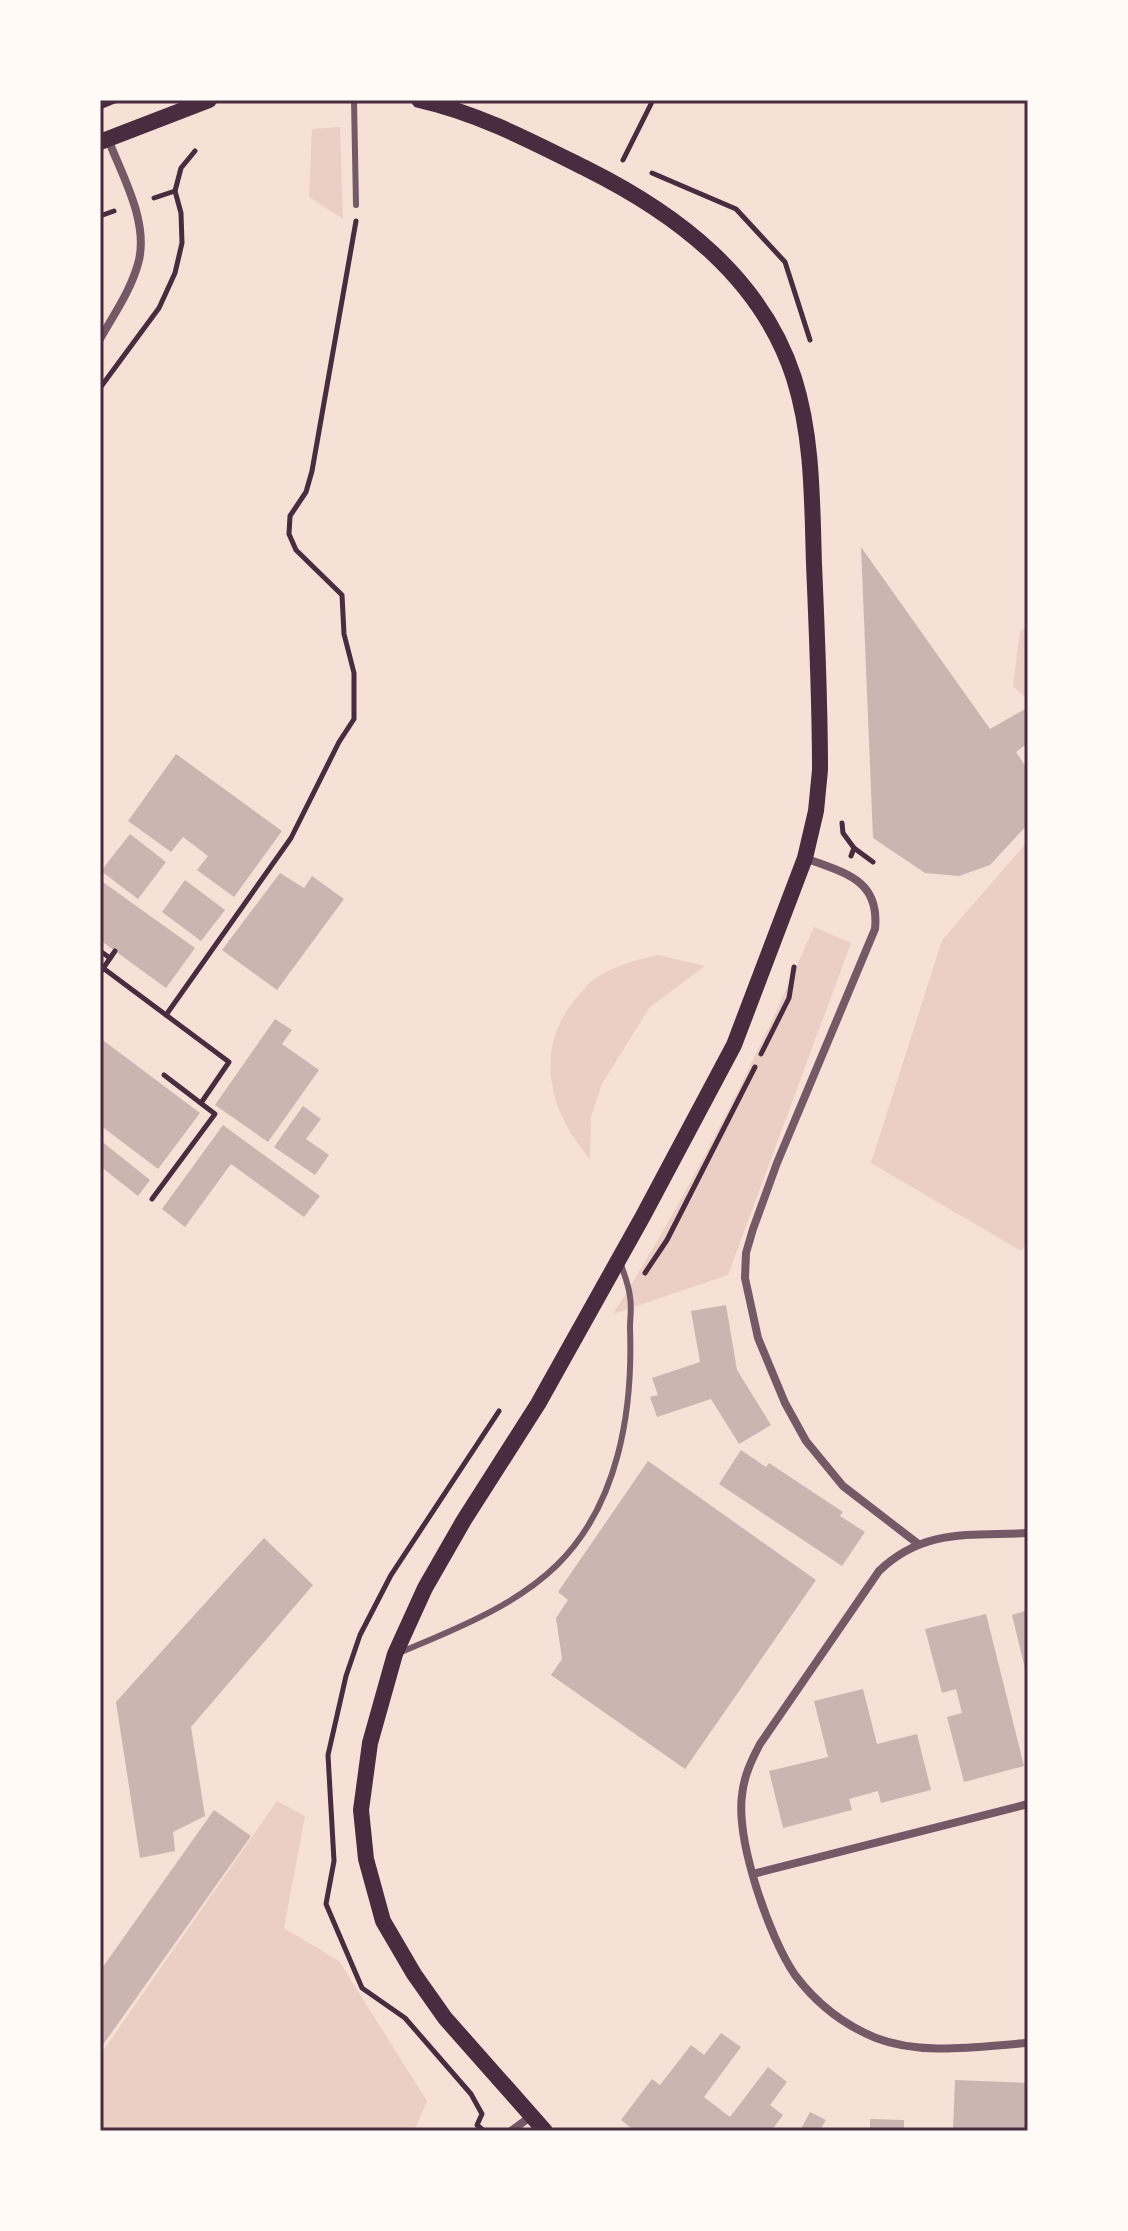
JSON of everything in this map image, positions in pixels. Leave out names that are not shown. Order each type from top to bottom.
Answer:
[{"type":"main road","points":[[104,140],[209,100]]},
{"type":"main road","points":[[419,100],[467,114],[528,139],[643,199],[721,259],[747,289],[785,353],[802,412],[811,487],[820,770],[816,811],[805,858],[734,1045],[538,1404],[425,1588],[398,1649],[370,1743],[361,1810],[366,1859],[383,1921],[414,1974],[445,2018],[545,2131]]},
{"type":"street","points":[[100,339],[128,289],[139,259],[141,234],[133,204],[104,140]]},
{"type":"street","points":[[805,858],[855,878],[870,894],[876,911],[875,929],[777,1163],[746,1253],[745,1278],[758,1338],[785,1403],[806,1441],[843,1486],[917,1543]]},
{"type":"street","points":[[1028,1533],[950,1537],[917,1543],[890,1560],[879,1571],[752,1759],[741,1799],[753,1874],[771,1931],[795,1974],[820,2003],[838,2017],[879,2039],[901,2044],[948,2048],[1028,2043]]},
{"type":"street","points":[[753,1874],[1028,1804]]},
{"type":"street","points":[[511,2131],[530,2117]]},
{"type":"lane","points":[[354,100],[356,205]]},
{"type":"lane","points":[[398,1649],[503,1605],[557,1565],[580,1539],[598,1509],[613,1471],[623,1432],[632,1359],[631,1296],[616,1266]]},
{"type":"path","points":[[100,107],[117,100]]},
{"type":"path","points":[[622,161],[653,100]]},
{"type":"path","points":[[609,154],[637,167]]},
{"type":"path","points":[[651,173],[736,209],[785,262],[813,350]]},
{"type":"path","points":[[166,1015],[291,838],[339,742],[354,719],[354,673],[344,634],[342,595],[296,550],[289,534],[290,516],[306,492],[312,471],[357,227]]},
{"type":"path","points":[[843,809],[843,833],[854,848],[877,867]]},
{"type":"path","points":[[845,873],[854,848]]},
{"type":"path","points":[[100,951],[110,958]]},
{"type":"path","points":[[115,951],[102,970],[229,1062],[201,1103]]},
{"type":"path","points":[[631,1296],[681,1213],[789,998],[796,953]]},
{"type":"path","points":[[152,1199],[215,1114],[164,1075]]},
{"type":"path","points":[[360,1635],[391,1575],[502,1407]]},
{"type":"shaded area","points":[[340,127],[343,219],[309,197],[312,129]]},
{"type":"shaded area","points":[[1028,627],[1028,700],[1013,686],[1020,631]]},
{"type":"shaded area","points":[[1028,841],[1028,1241],[1021,1251],[871,1163],[942,940]]},
{"type":"shaded area","points":[[814,927],[851,943],[728,1275],[613,1314],[642,1268],[721,1124]]},
{"type":"shaded area","points":[[658,955],[705,966],[649,1008],[602,1084],[591,1117],[590,1159],[564,1121],[556,1100],[551,1079],[555,1037],[563,1017],[592,981],[617,967]]},
{"type":"shaded area","points":[[277,1801],[305,1816],[284,1928],[339,1961],[427,2101],[414,2131],[100,2131],[100,2055]]},
{"type":"building","points":[[861,547],[990,729],[1028,710],[1028,743],[1016,752],[1028,770],[1027,825],[990,865],[959,876],[925,873],[873,838]]},
{"type":"building","points":[[176,754],[282,831],[234,897],[197,870],[208,856],[183,837],[171,852],[128,821]]},
{"type":"building","points":[[130,834],[166,862],[138,899],[101,871]]},
{"type":"building","points":[[280,873],[304,888],[312,876],[344,899],[277,990],[222,950]]},
{"type":"building","points":[[100,880],[195,948],[166,988],[100,940]]},
{"type":"building","points":[[185,880],[225,910],[201,941],[162,912]]},
{"type":"building","points":[[275,1019],[292,1030],[282,1044],[319,1070],[268,1142],[215,1105]]},
{"type":"building","points":[[100,1038],[200,1113],[158,1169],[100,1125]]},
{"type":"building","points":[[303,1106],[321,1119],[306,1139],[329,1155],[315,1175],[274,1147]]},
{"type":"building","points":[[223,1125],[320,1196],[304,1217],[231,1164],[185,1227],[162,1209]]},
{"type":"building","points":[[100,1140],[150,1180],[138,1196],[100,1166]]},
{"type":"building","points":[[726,1305],[737,1370],[771,1425],[739,1444],[711,1399],[657,1417],[650,1397],[658,1395],[652,1378],[700,1362],[691,1311]]},
{"type":"building","points":[[741,1450],[766,1467],[769,1463],[843,1512],[840,1516],[865,1532],[842,1566],[719,1484]]},
{"type":"building","points":[[648,1461],[816,1580],[685,1769],[551,1675],[562,1659],[556,1618],[568,1600],[558,1592]]},
{"type":"building","points":[[264,1538],[313,1585],[191,1727],[205,1816],[173,1832],[175,1851],[140,1858],[116,1702]]},
{"type":"building","points":[[1028,1610],[1028,1676],[1027,1677],[1012,1615]]},
{"type":"building","points":[[986,1614],[1024,1766],[964,1782],[947,1717],[962,1713],[956,1689],[942,1693],[925,1629]]},
{"type":"building","points":[[863,1689],[877,1744],[917,1734],[931,1790],[881,1803],[878,1791],[849,1799],[852,1810],[783,1828],[769,1771],[828,1757],[814,1701]]},
{"type":"building","points":[[214,1810],[251,1836],[100,2049],[100,1971]]},
{"type":"building","points":[[721,2033],[741,2047],[704,2097],[730,2117],[768,2067],[787,2082],[770,2105],[783,2115],[771,2131],[635,2131],[621,2120],[652,2079],[660,2085],[691,2045],[704,2055]]},
{"type":"building","points":[[955,2080],[1028,2083],[1028,2131],[953,2131]]},
{"type":"building","points":[[810,2112],[826,2120],[819,2131],[800,2131]]},
{"type":"building","points":[[870,2119],[904,2120],[904,2131],[870,2131]]}]
